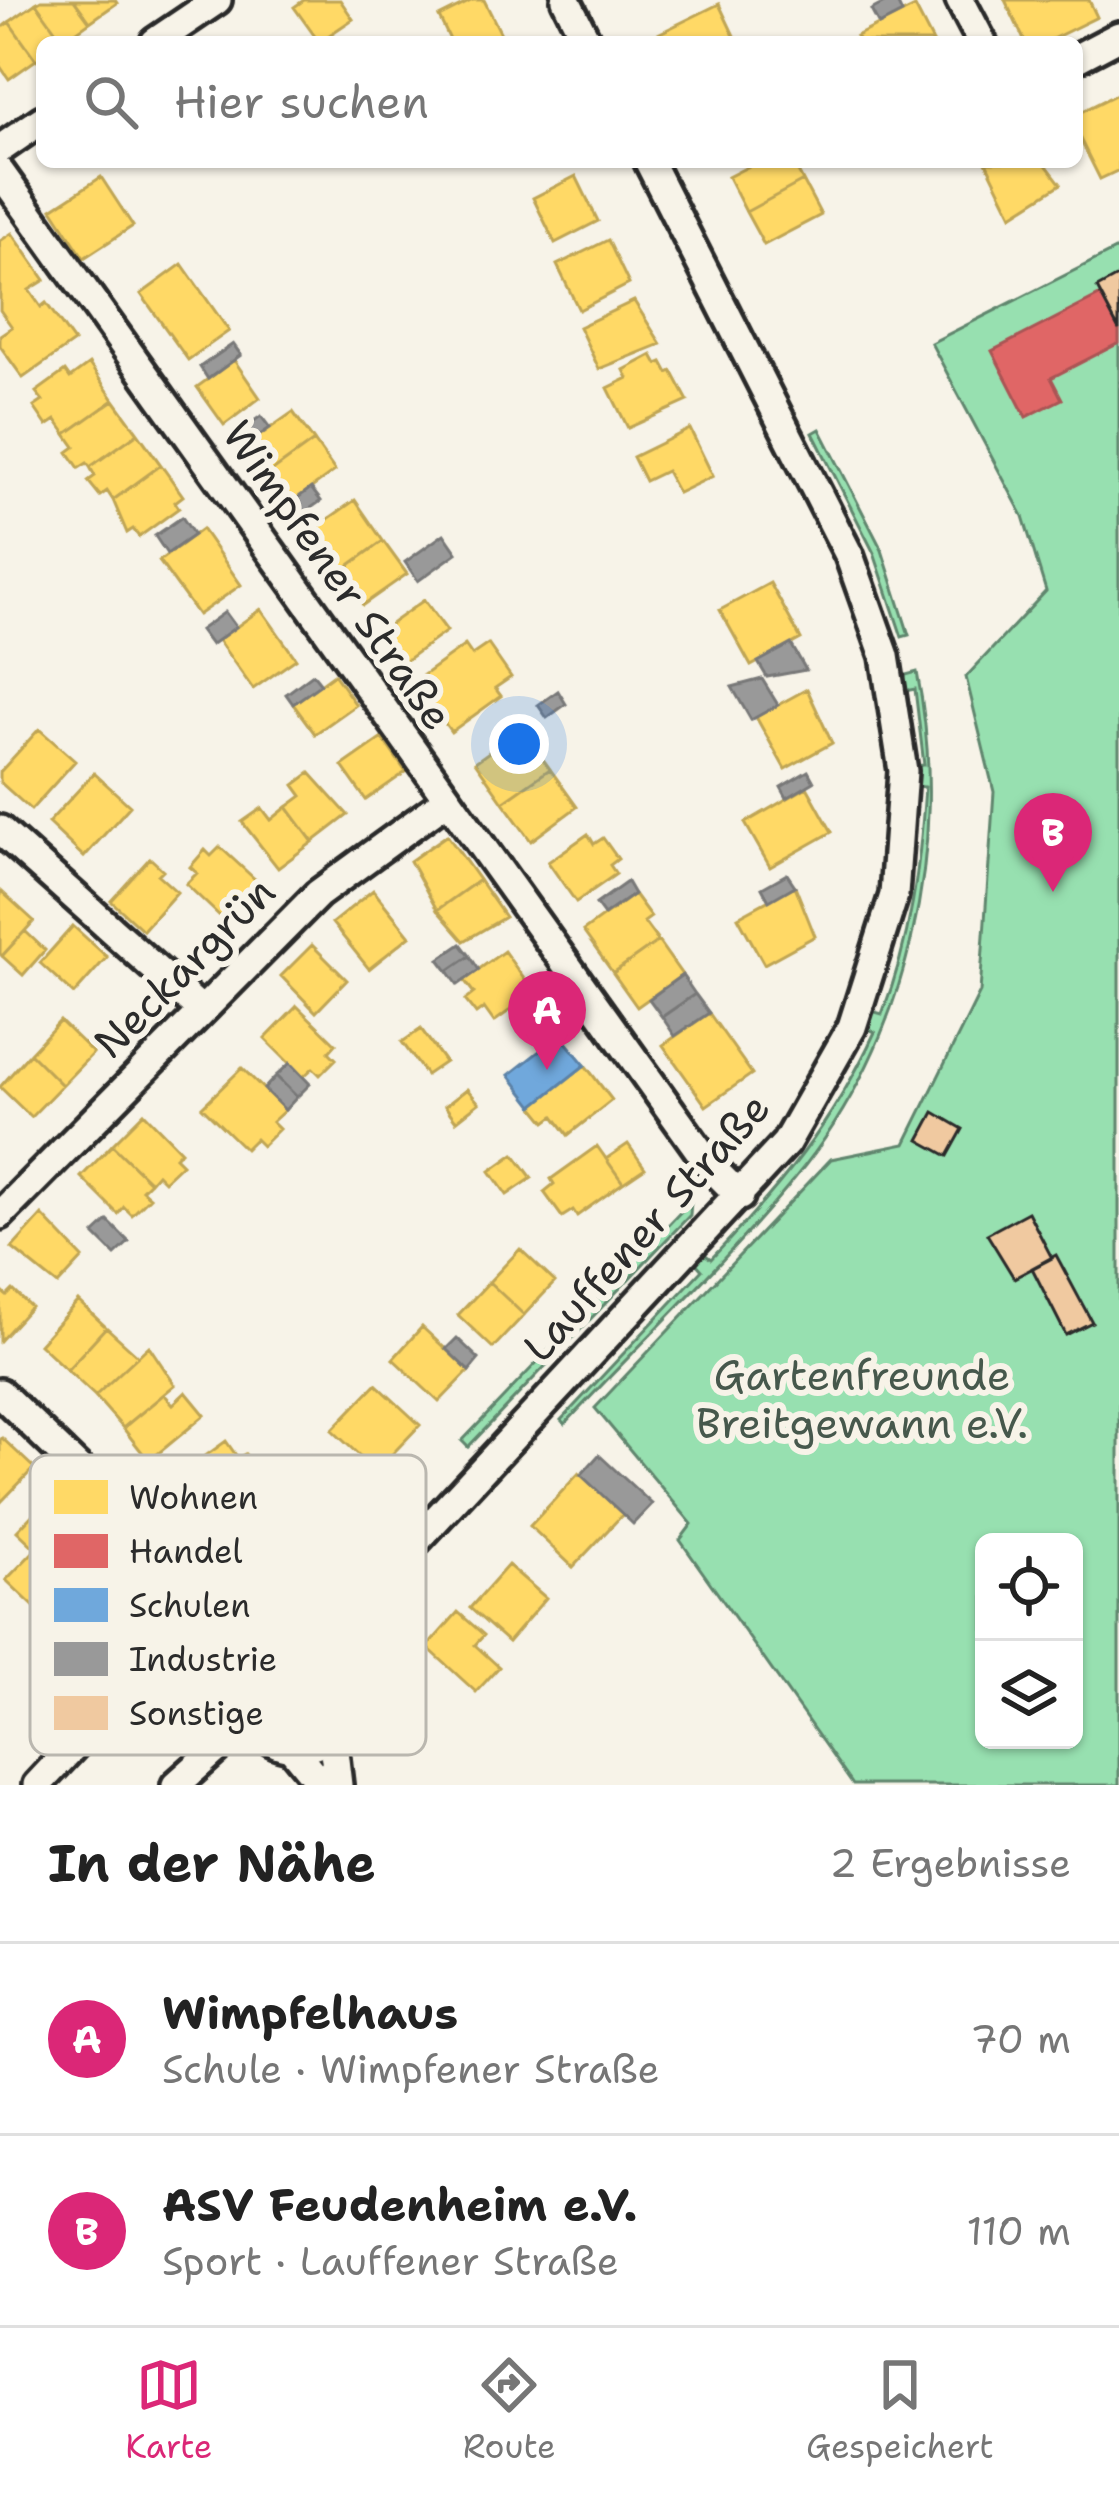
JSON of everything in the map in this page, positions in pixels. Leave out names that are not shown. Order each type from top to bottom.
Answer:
[{"type":"street","points":[[164,36],[217,0]]},
{"type":"street","points":[[566,0],[584,36]]},
{"type":"street","points":[[960,0],[979,36]]},
{"type":"street","points":[[1083,55],[1119,36]]},
{"type":"street","points":[[0,148],[36,124]]},
{"type":"street","name":"Lauffener Straße","points":[[426,1531],[786,1144],[852,1027],[894,895],[903,771],[885,656],[849,555],[652,168]]},
{"type":"street","name":"Wimpfener Straße","points":[[0,172],[711,1167],[740,1196]]},
{"type":"street","name":"Neckargrün","points":[[0,1215],[199,1007],[317,893],[447,800]]},
{"type":"street","points":[[0,830],[199,1007]]},
{"type":"street","points":[[0,1393],[65,1455]]},
{"type":"street","points":[[37,1785],[65,1755]]},
{"type":"street","points":[[176,1785],[210,1755]]},
{"type":"street","points":[[298,1755],[322,1785]]},
{"type":"street","points":[[334,1755],[338,1785]]},
{"type":"green space","name":"Gartenfreunde Breitgewann e.V.","points":[[1119,248],[1119,1785],[853,1785],[680,1540],[692,1524],[595,1408],[831,1159],[905,1144],[980,992],[994,792],[966,677],[1046,591],[1023,516],[931,343]]},
{"type":"green space","points":[[820,429],[882,550],[909,635],[902,637],[874,553],[813,433]]},
{"type":"green space","points":[[917,672],[926,738],[928,805],[923,872],[912,938],[893,1003],[867,1065],[834,1124],[795,1178],[565,1424],[561,1420],[702,1270],[695,1262],[703,1253],[711,1259],[782,1180],[823,1125],[875,1032],[866,1028],[872,1011],[882,1014],[900,958],[920,845],[925,787],[915,786],[914,766],[924,765],[915,689],[905,691],[902,676]]},
{"type":"green space","points":[[691,1201],[690,1215],[468,1447],[462,1441]]},
{"type":"building: Wohnen","points":[[74,0],[90,22],[70,36],[59,36],[36,3]]},
{"type":"building: Wohnen","points":[[74,0],[115,0],[117,3],[90,22]]},
{"type":"building: Wohnen","points":[[304,0],[340,0],[353,19],[328,36],[315,36],[294,7]]},
{"type":"building: Wohnen","points":[[473,0],[484,0],[502,36],[448,36],[439,17]]},
{"type":"building: Wohnen","points":[[1005,0],[1089,0],[1097,17],[1058,36],[1022,36]]},
{"type":"building: Wohnen","points":[[36,3],[59,36],[36,36],[36,60],[9,22]]},
{"type":"building: Wohnen","points":[[719,4],[734,36],[659,36]]},
{"type":"building: Wohnen","points":[[915,7],[930,36],[856,36]]},
{"type":"building: Wohnen","points":[[9,22],[36,60],[9,79],[0,66],[0,29]]},
{"type":"building: Wohnen","points":[[1119,93],[1119,170],[1100,179],[1083,145],[1083,111]]},
{"type":"building: Wohnen","points":[[745,168],[796,168],[803,181],[746,212],[728,177]]},
{"type":"building: Wohnen","points":[[989,168],[1049,168],[1061,184],[1012,215]]},
{"type":"building: Wohnen","points":[[576,176],[598,221],[555,243],[533,198]]},
{"type":"building: Wohnen","points":[[101,177],[133,226],[84,258],[52,209]]},
{"type":"building: Wohnen","points":[[803,181],[821,215],[764,245],[746,212]]},
{"type":"building: Wohnen","points":[[12,233],[45,280],[29,290],[41,307],[46,303],[74,342],[23,378],[0,346],[0,335],[12,327],[0,310],[0,241]]},
{"type":"building: Wohnen","points":[[608,240],[629,284],[579,310],[557,265]]},
{"type":"building: Wohnen","points":[[182,264],[229,331],[188,360],[141,294]]},
{"type":"building: Wohnen","points":[[634,301],[661,344],[599,369],[579,327]]},
{"type":"building: Wohnen","points":[[652,355],[668,373],[672,371],[688,401],[628,428],[608,388],[628,378],[624,370]]},
{"type":"building: Wohnen","points":[[234,360],[260,398],[224,425],[197,387]]},
{"type":"building: Wohnen","points":[[89,364],[114,400],[66,434],[56,420],[47,426],[34,407],[43,401],[36,392],[65,371],[70,378]]},
{"type":"building: Wohnen","points":[[114,400],[138,433],[90,467],[87,463],[79,468],[68,452],[75,447],[66,434]]},
{"type":"building: Wohnen","points":[[293,412],[314,441],[267,475],[246,445]]},
{"type":"building: Wohnen","points":[[690,429],[713,476],[678,493],[666,471],[645,481],[633,457]]},
{"type":"building: Wohnen","points":[[138,433],[161,465],[113,500],[107,491],[100,496],[88,481],[95,476],[90,467]]},
{"type":"building: Wohnen","points":[[314,441],[335,471],[288,505],[267,475]]},
{"type":"building: Wohnen","points":[[161,465],[183,496],[175,502],[179,508],[139,537],[133,529],[127,533],[113,500]]},
{"type":"building: Wohnen","points":[[355,500],[383,541],[340,572],[311,531]]},
{"type":"building: Wohnen","points":[[202,529],[241,585],[198,615],[159,561]]},
{"type":"building: Wohnen","points":[[383,541],[407,574],[363,605],[340,572]]},
{"type":"building: Wohnen","points":[[770,583],[801,639],[751,666],[720,610]]},
{"type":"building: Wohnen","points":[[424,600],[447,631],[401,664],[379,632]]},
{"type":"building: Wohnen","points":[[261,609],[296,659],[253,689],[218,640]]},
{"type":"building: Wohnen","points":[[488,644],[511,677],[495,688],[501,696],[451,732],[415,681],[465,645],[472,655]]},
{"type":"building: Wohnen","points":[[334,674],[356,705],[315,734],[293,704]]},
{"type":"building: Wohnen","points":[[807,689],[832,743],[785,769],[756,717]]},
{"type":"building: Wohnen","points":[[39,729],[75,761],[31,810],[0,782],[0,772]]},
{"type":"building: Wohnen","points":[[521,729],[550,769],[503,802],[475,762]]},
{"type":"building: Wohnen","points":[[382,738],[406,772],[366,800],[342,766]]},
{"type":"building: Wohnen","points":[[550,769],[577,807],[531,841],[503,802]]},
{"type":"building: Wohnen","points":[[94,773],[130,806],[84,857],[48,823]]},
{"type":"building: Wohnen","points":[[310,773],[348,815],[313,842],[287,807],[302,796],[294,785]]},
{"type":"building: Wohnen","points":[[807,787],[832,832],[770,867],[745,823]]},
{"type":"building: Wohnen","points":[[287,807],[313,842],[278,868],[242,822],[262,808],[271,820]]},
{"type":"building: Wohnen","points":[[588,834],[594,844],[603,838],[618,859],[610,865],[616,874],[576,902],[548,862]]},
{"type":"building: Wohnen","points":[[447,835],[479,880],[437,910],[410,861]]},
{"type":"building: Wohnen","points":[[220,847],[259,883],[224,920],[186,884],[197,873],[190,867],[205,850],[211,856]]},
{"type":"building: Wohnen","points":[[150,858],[163,870],[158,875],[177,892],[143,930],[111,901]]},
{"type":"building: Wohnen","points":[[479,880],[505,917],[464,941],[437,910]]},
{"type":"building: Wohnen","points":[[795,886],[815,936],[764,964],[738,917]]},
{"type":"building: Wohnen","points":[[0,890],[34,921],[2,956],[0,954]]},
{"type":"building: Wohnen","points":[[373,890],[410,936],[369,969],[332,923]]},
{"type":"building: Wohnen","points":[[634,894],[651,917],[644,922],[658,941],[613,973],[583,931]]},
{"type":"building: Wohnen","points":[[73,926],[107,957],[74,994],[40,963]]},
{"type":"building: Wohnen","points":[[25,931],[45,950],[23,975],[2,956]]},
{"type":"building: Wohnen","points":[[658,941],[682,975],[637,1007],[613,973]]},
{"type":"building: Wohnen","points":[[312,945],[347,980],[316,1012],[281,976]]},
{"type":"building: Wohnen","points":[[504,951],[534,993],[494,1022],[484,1008],[476,1014],[465,1000],[474,993],[464,980]]},
{"type":"building: Wohnen","points":[[297,1006],[336,1044],[329,1052],[336,1059],[320,1075],[313,1068],[303,1077],[265,1039]]},
{"type":"building: Wohnen","points":[[709,1013],[752,1074],[706,1106],[663,1045]]},
{"type":"building: Wohnen","points":[[60,1021],[93,1053],[62,1085],[30,1053]]},
{"type":"building: Wohnen","points":[[421,1029],[445,1062],[426,1075],[402,1042]]},
{"type":"building: Wohnen","points":[[30,1053],[62,1085],[31,1117],[0,1087]]},
{"type":"building: Wohnen","points":[[585,1065],[612,1100],[568,1135],[554,1116],[546,1122],[533,1106]]},
{"type":"building: Wohnen","points":[[242,1068],[285,1110],[272,1122],[279,1129],[262,1146],[255,1139],[245,1149],[202,1107]]},
{"type":"building: Wohnen","points":[[467,1089],[479,1103],[456,1121],[445,1106]]},
{"type":"building: Wohnen","points":[[144,1113],[181,1151],[175,1157],[182,1164],[164,1181],[157,1174],[150,1182],[112,1145]]},
{"type":"building: Wohnen","points":[[628,1144],[645,1168],[623,1183],[606,1159]]},
{"type":"building: Wohnen","points":[[112,1145],[150,1182],[142,1190],[150,1197],[132,1215],[124,1207],[118,1214],[81,1177]]},
{"type":"building: Wohnen","points":[[597,1146],[623,1183],[577,1216],[573,1210],[562,1217],[544,1192],[554,1184],[551,1179]]},
{"type":"building: Wohnen","points":[[514,1154],[532,1178],[507,1195],[490,1171]]},
{"type":"building: Wohnen","points":[[42,1215],[83,1258],[58,1285],[12,1248]]},
{"type":"building: Wohnen","points":[[520,1249],[555,1282],[524,1315],[489,1282]]},
{"type":"building: Wohnen","points":[[489,1282],[524,1315],[493,1348],[458,1315]]},
{"type":"building: Wohnen","points":[[0,1290],[7,1296],[13,1290],[31,1307],[0,1341]]},
{"type":"building: Wohnen","points":[[78,1301],[106,1327],[67,1370],[39,1344]]},
{"type":"building: Wohnen","points":[[106,1327],[138,1356],[95,1396],[67,1370]]},
{"type":"building: Wohnen","points":[[422,1327],[469,1371],[439,1402],[393,1359]]},
{"type":"building: Wohnen","points":[[149,1346],[175,1385],[123,1428],[95,1396]]},
{"type":"building: Wohnen","points":[[376,1384],[420,1425],[391,1455],[359,1455],[332,1430]]},
{"type":"building: Wohnen","points":[[186,1392],[205,1415],[156,1455],[144,1455],[123,1428],[164,1394],[173,1404]]},
{"type":"building: Wohnen","points":[[0,1440],[30,1464],[30,1472],[0,1503]]},
{"type":"building: Wohnen","points":[[226,1441],[236,1455],[207,1455]]},
{"type":"building: Wohnen","points":[[579,1473],[623,1514],[573,1567],[530,1526]]},
{"type":"building: Wohnen","points":[[30,1517],[30,1543],[17,1531]]},
{"type":"building: Wohnen","points":[[30,1555],[30,1603],[6,1580]]},
{"type":"building: Wohnen","points":[[508,1565],[546,1598],[508,1642],[470,1608]]},
{"type":"building: Wohnen","points":[[458,1612],[484,1635],[475,1645],[499,1667],[476,1692],[427,1647]]},
{"type":"building: Handel","points":[[1101,295],[1119,330],[1119,343],[1051,378],[1062,399],[1026,417],[992,351]]},
{"type":"building: Schulen","points":[[560,1035],[585,1065],[533,1106],[509,1075]]},
{"type":"building: Industrie","points":[[896,0],[902,13],[879,25],[871,10]]},
{"type":"building: Industrie","points":[[233,344],[241,355],[208,379],[200,367]]},
{"type":"building: Industrie","points":[[261,416],[270,428],[246,445],[237,433]]},
{"type":"building: Industrie","points":[[311,488],[321,501],[297,518],[288,505]]},
{"type":"building: Industrie","points":[[182,517],[194,535],[167,554],[155,536]]},
{"type":"building: Industrie","points":[[444,534],[457,553],[418,581],[405,562]]},
{"type":"building: Industrie","points":[[225,612],[236,627],[211,645],[200,630]]},
{"type":"building: Industrie","points":[[791,644],[806,670],[767,677],[758,662]]},
{"type":"building: Industrie","points":[[313,674],[321,684],[293,704],[286,694]]},
{"type":"building: Industrie","points":[[762,679],[778,705],[751,720],[732,687]]},
{"type":"building: Industrie","points":[[558,691],[566,704],[547,718],[538,705]]},
{"type":"building: Industrie","points":[[808,771],[814,782],[787,798],[781,787]]},
{"type":"building: Industrie","points":[[787,874],[795,886],[769,901],[762,888]]},
{"type":"building: Industrie","points":[[627,882],[634,894],[604,915],[596,904]]},
{"type":"building: Industrie","points":[[461,944],[470,956],[448,971],[439,959]]},
{"type":"building: Industrie","points":[[470,956],[479,970],[458,985],[448,971]]},
{"type":"building: Industrie","points":[[682,975],[695,994],[662,1017],[649,999]]},
{"type":"building: Industrie","points":[[695,994],[709,1013],[675,1036],[662,1017]]},
{"type":"building: Industrie","points":[[290,1063],[310,1084],[297,1097],[276,1076]]},
{"type":"building: Industrie","points":[[276,1076],[297,1097],[285,1110],[264,1089]]},
{"type":"building: Industrie","points":[[108,1221],[129,1242],[115,1255],[94,1234]]},
{"type":"building: Industrie","points":[[457,1338],[479,1359],[469,1371],[446,1349]]},
{"type":"building: Industrie","points":[[599,1455],[652,1504],[633,1524],[581,1475]]},
{"type":"building: Sonstige","points":[[1119,276],[1119,330],[1097,288]]},
{"type":"building: Sonstige","points":[[934,1112],[963,1129],[948,1156],[919,1140]]},
{"type":"building: Sonstige","points":[[1028,1212],[1052,1258],[1014,1278],[987,1234]]},
{"type":"building: Sonstige","points":[[1056,1255],[1092,1322],[1066,1335],[1032,1268]]},
{"type":"place","name":"ASV Feudenheim e.V.","points":[[1053,892]]},
{"type":"place","name":"Wimpfelhaus","points":[[547,1070]]}]
